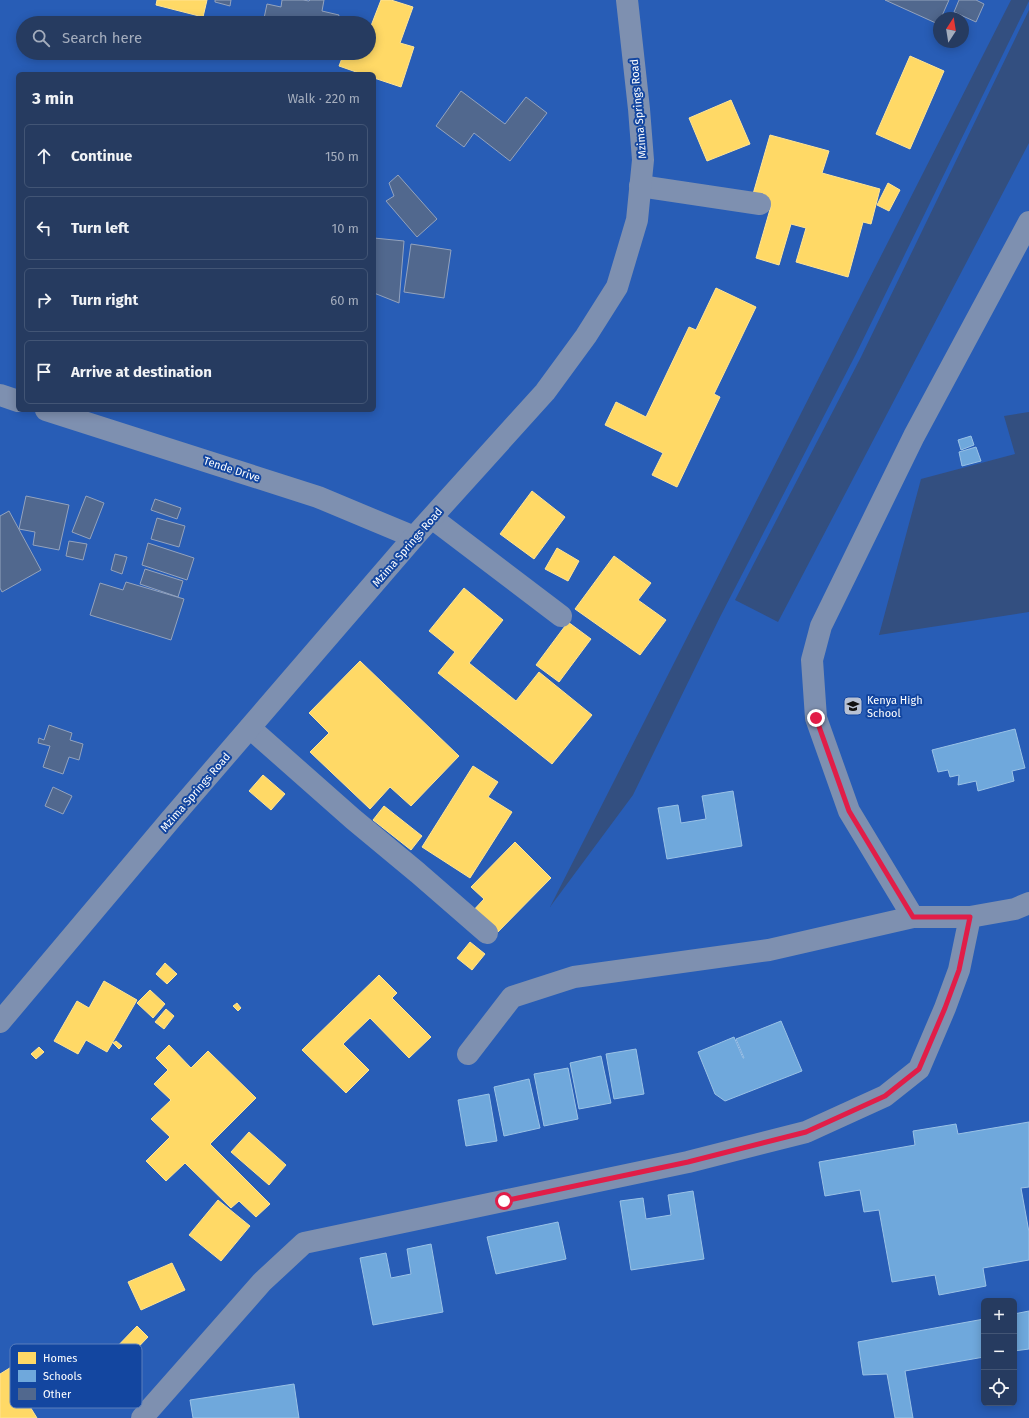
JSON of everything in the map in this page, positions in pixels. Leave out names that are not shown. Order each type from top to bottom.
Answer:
[{"type":"street","name":"Mzima Springs Road","points":[[0,1022],[414,538],[544,392],[598,318],[617,287],[637,220],[643,160],[627,0]]},
{"type":"street","points":[[640,186],[760,204]]},
{"type":"street","points":[[913,917],[849,811],[816,718],[812,660],[822,626],[914,436],[1029,222]]},
{"type":"street","points":[[0,395],[16,400]]},
{"type":"street","name":"Tende Drive","points":[[52,412],[318,497],[414,538]]},
{"type":"street","points":[[432,518],[561,616]]},
{"type":"street","points":[[250,728],[353,819],[487,933]]},
{"type":"street","points":[[468,1054],[512,997],[574,977],[769,950],[913,917],[970,917],[1015,908],[1029,903]]},
{"type":"street","points":[[142,1418],[262,1282],[304,1243],[680,1164],[791,1136],[806,1132],[885,1096],[919,1069],[945,1008],[959,970],[970,917]]},
{"type":"shaded area","points":[[0,0],[1011,0],[550,907],[633,795],[720,617],[856,354],[1029,1],[1029,10],[861,357],[735,600],[778,622],[1029,143],[1029,412],[1004,416],[1015,454],[921,479],[879,635],[1029,612],[1029,1418],[0,1418]]},
{"type":"building: Homes","points":[[157,0],[207,0],[203,16],[156,5]]},
{"type":"building: Homes","points":[[381,0],[391,0],[413,7],[400,43],[414,47],[401,87],[376,79],[376,72],[356,72],[339,66],[341,60],[376,60],[375,16]]},
{"type":"building: Homes","points":[[910,56],[944,71],[910,149],[876,134]]},
{"type":"building: Homes","points":[[731,100],[750,144],[707,161],[689,118]]},
{"type":"building: Homes","points":[[770,135],[829,151],[822,173],[880,189],[871,224],[863,222],[848,277],[796,262],[806,228],[791,224],[779,265],[756,258],[771,206],[751,201]]},
{"type":"building: Homes","points":[[888,183],[900,190],[889,211],[877,205]]},
{"type":"building: Homes","points":[[716,288],[756,307],[714,394],[720,397],[677,487],[652,475],[663,453],[605,425],[616,402],[646,417],[689,327],[696,330]]},
{"type":"building: Homes","points":[[532,491],[565,517],[534,559],[500,534]]},
{"type":"building: Homes","points":[[557,548],[579,561],[568,581],[545,569]]},
{"type":"building: Homes","points":[[614,556],[651,583],[638,600],[666,620],[640,655],[575,609]]},
{"type":"building: Homes","points":[[464,588],[503,620],[469,663],[516,701],[539,672],[592,715],[552,764],[438,673],[455,652],[429,631]]},
{"type":"building: Homes","points":[[568,622],[591,639],[559,682],[536,665]]},
{"type":"building: Homes","points":[[360,661],[459,756],[411,806],[390,787],[370,809],[310,752],[329,733],[309,713]]},
{"type":"building: Homes","points":[[473,766],[498,782],[488,797],[512,812],[470,878],[422,847]]},
{"type":"building: Homes","points":[[263,775],[285,794],[271,810],[249,791]]},
{"type":"building: Homes","points":[[384,806],[422,836],[411,850],[373,820]]},
{"type":"building: Homes","points":[[515,842],[551,878],[493,937],[470,914],[484,899],[471,887]]},
{"type":"building: Homes","points":[[470,942],[485,954],[472,970],[457,958]]},
{"type":"building: Homes","points":[[165,963],[177,974],[167,984],[156,974]]},
{"type":"building: Homes","points":[[379,975],[397,993],[392,998],[431,1037],[409,1058],[370,1018],[343,1044],[369,1070],[346,1093],[302,1050]]},
{"type":"building: Homes","points":[[104,981],[137,1000],[107,1052],[86,1040],[78,1054],[54,1041],[77,1001],[89,1008]]},
{"type":"building: Homes","points":[[150,990],[165,1004],[153,1018],[137,1003]]},
{"type":"building: Homes","points":[[237,1003],[241,1008],[238,1011],[233,1006]]},
{"type":"building: Homes","points":[[166,1009],[174,1016],[164,1029],[155,1022]]},
{"type":"building: Homes","points":[[116,1041],[122,1046],[119,1049],[113,1043]]},
{"type":"building: Homes","points":[[169,1045],[191,1068],[208,1051],[256,1098],[210,1144],[270,1204],[256,1217],[239,1201],[231,1208],[185,1163],[166,1181],[146,1161],[170,1137],[151,1119],[171,1100],[154,1084],[168,1070],[156,1058]]},
{"type":"building: Homes","points":[[39,1047],[44,1052],[36,1059],[31,1054]]},
{"type":"building: Homes","points":[[249,1132],[286,1165],[269,1185],[231,1152]]},
{"type":"building: Homes","points":[[218,1200],[250,1226],[221,1261],[189,1235]]},
{"type":"building: Homes","points":[[172,1263],[185,1290],[141,1310],[128,1282]]},
{"type":"building: Homes","points":[[137,1326],[148,1337],[141,1344],[120,1344]]},
{"type":"building: Homes","points":[[10,1368],[10,1408],[31,1408],[37,1418],[0,1418],[0,1374]]},
{"type":"building: Schools","points":[[971,436],[974,445],[961,450],[958,440]]},
{"type":"building: Schools","points":[[976,447],[981,461],[962,466],[959,452]]},
{"type":"building: Schools","points":[[1015,729],[1025,768],[1012,771],[1014,781],[978,791],[976,781],[958,785],[959,775],[950,777],[948,770],[938,772],[932,750]]},
{"type":"building: Schools","points":[[733,791],[742,846],[667,859],[658,808],[678,805],[681,823],[706,819],[702,796]]},
{"type":"building: Schools","points":[[781,1021],[802,1071],[725,1101],[715,1094],[698,1052],[734,1037],[744,1058],[736,1039]]},
{"type":"building: Schools","points":[[636,1049],[644,1094],[614,1099],[606,1054]]},
{"type":"building: Schools","points":[[601,1056],[611,1103],[579,1109],[570,1063]]},
{"type":"building: Schools","points":[[568,1068],[578,1119],[544,1126],[534,1074]]},
{"type":"building: Schools","points":[[529,1079],[540,1128],[504,1136],[494,1087]]},
{"type":"building: Schools","points":[[489,1094],[497,1141],[466,1146],[458,1100]]},
{"type":"building: Schools","points":[[1029,1122],[1029,1187],[1021,1188],[1029,1232],[1029,1260],[983,1268],[986,1286],[939,1295],[935,1275],[892,1282],[879,1210],[864,1212],[860,1190],[825,1196],[819,1162],[915,1145],[913,1131],[956,1124],[958,1134]]},
{"type":"building: Schools","points":[[693,1191],[704,1259],[631,1270],[620,1201],[643,1198],[646,1219],[671,1215],[668,1195]]},
{"type":"building: Schools","points":[[558,1222],[566,1259],[496,1274],[487,1237]]},
{"type":"building: Schools","points":[[431,1244],[443,1312],[373,1325],[360,1258],[386,1253],[391,1278],[411,1274],[407,1249]]},
{"type":"building: Schools","points":[[1029,1311],[1029,1349],[1017,1351],[1017,1313]]},
{"type":"building: Schools","points":[[981,1320],[981,1358],[905,1371],[913,1418],[895,1418],[887,1374],[863,1375],[858,1342]]},
{"type":"building: Schools","points":[[294,1384],[299,1418],[193,1418],[190,1400]]},
{"type":"building: Other","points":[[215,0],[231,0],[230,6],[215,2]]},
{"type":"building: Other","points":[[282,0],[324,0],[322,11],[339,15],[264,16],[267,4],[281,7]]},
{"type":"building: Other","points":[[885,0],[949,0],[944,12],[933,12],[933,22]]},
{"type":"building: Other","points":[[959,0],[976,0],[984,4],[976,22],[969,19],[969,12],[954,12]]},
{"type":"building: Other","points":[[461,91],[505,124],[526,97],[547,113],[510,161],[474,133],[464,147],[436,126]]},
{"type":"building: Other","points":[[398,175],[437,219],[417,237],[386,201],[394,196],[389,183]]},
{"type":"building: Other","points":[[376,238],[404,241],[399,303],[376,294]]},
{"type":"building: Other","points":[[411,244],[451,250],[444,298],[404,292]]},
{"type":"building: Other","points":[[26,496],[69,505],[59,550],[33,545],[35,532],[19,529]]},
{"type":"building: Other","points":[[86,496],[104,503],[90,539],[72,532]]},
{"type":"building: Other","points":[[155,499],[181,508],[177,519],[151,510]]},
{"type":"building: Other","points":[[9,511],[41,570],[2,592],[0,588],[0,516]]},
{"type":"building: Other","points":[[157,518],[185,526],[179,547],[151,539]]},
{"type":"building: Other","points":[[69,541],[87,544],[83,560],[66,556]]},
{"type":"building: Other","points":[[148,543],[194,558],[187,580],[142,565]]},
{"type":"building: Other","points":[[115,554],[127,557],[122,574],[111,570]]},
{"type":"building: Other","points":[[145,569],[183,581],[178,597],[140,584]]},
{"type":"building: Other","points":[[126,582],[184,599],[171,640],[90,615],[100,583],[123,590]]},
{"type":"building: Other","points":[[49,725],[72,733],[70,740],[83,744],[79,760],[69,757],[63,774],[43,767],[50,746],[38,743],[39,738],[44,740]]},
{"type":"building: Other","points":[[53,787],[72,796],[63,814],[45,806]]},
{"type":"place","name":"Kenya High School","points":[[853,706]]},
{"type":"route","points":[[504,1201],[688,1162],[806,1132],[885,1096],[919,1069],[945,1008],[959,970],[970,917],[913,917],[849,811],[816,718]]}]
